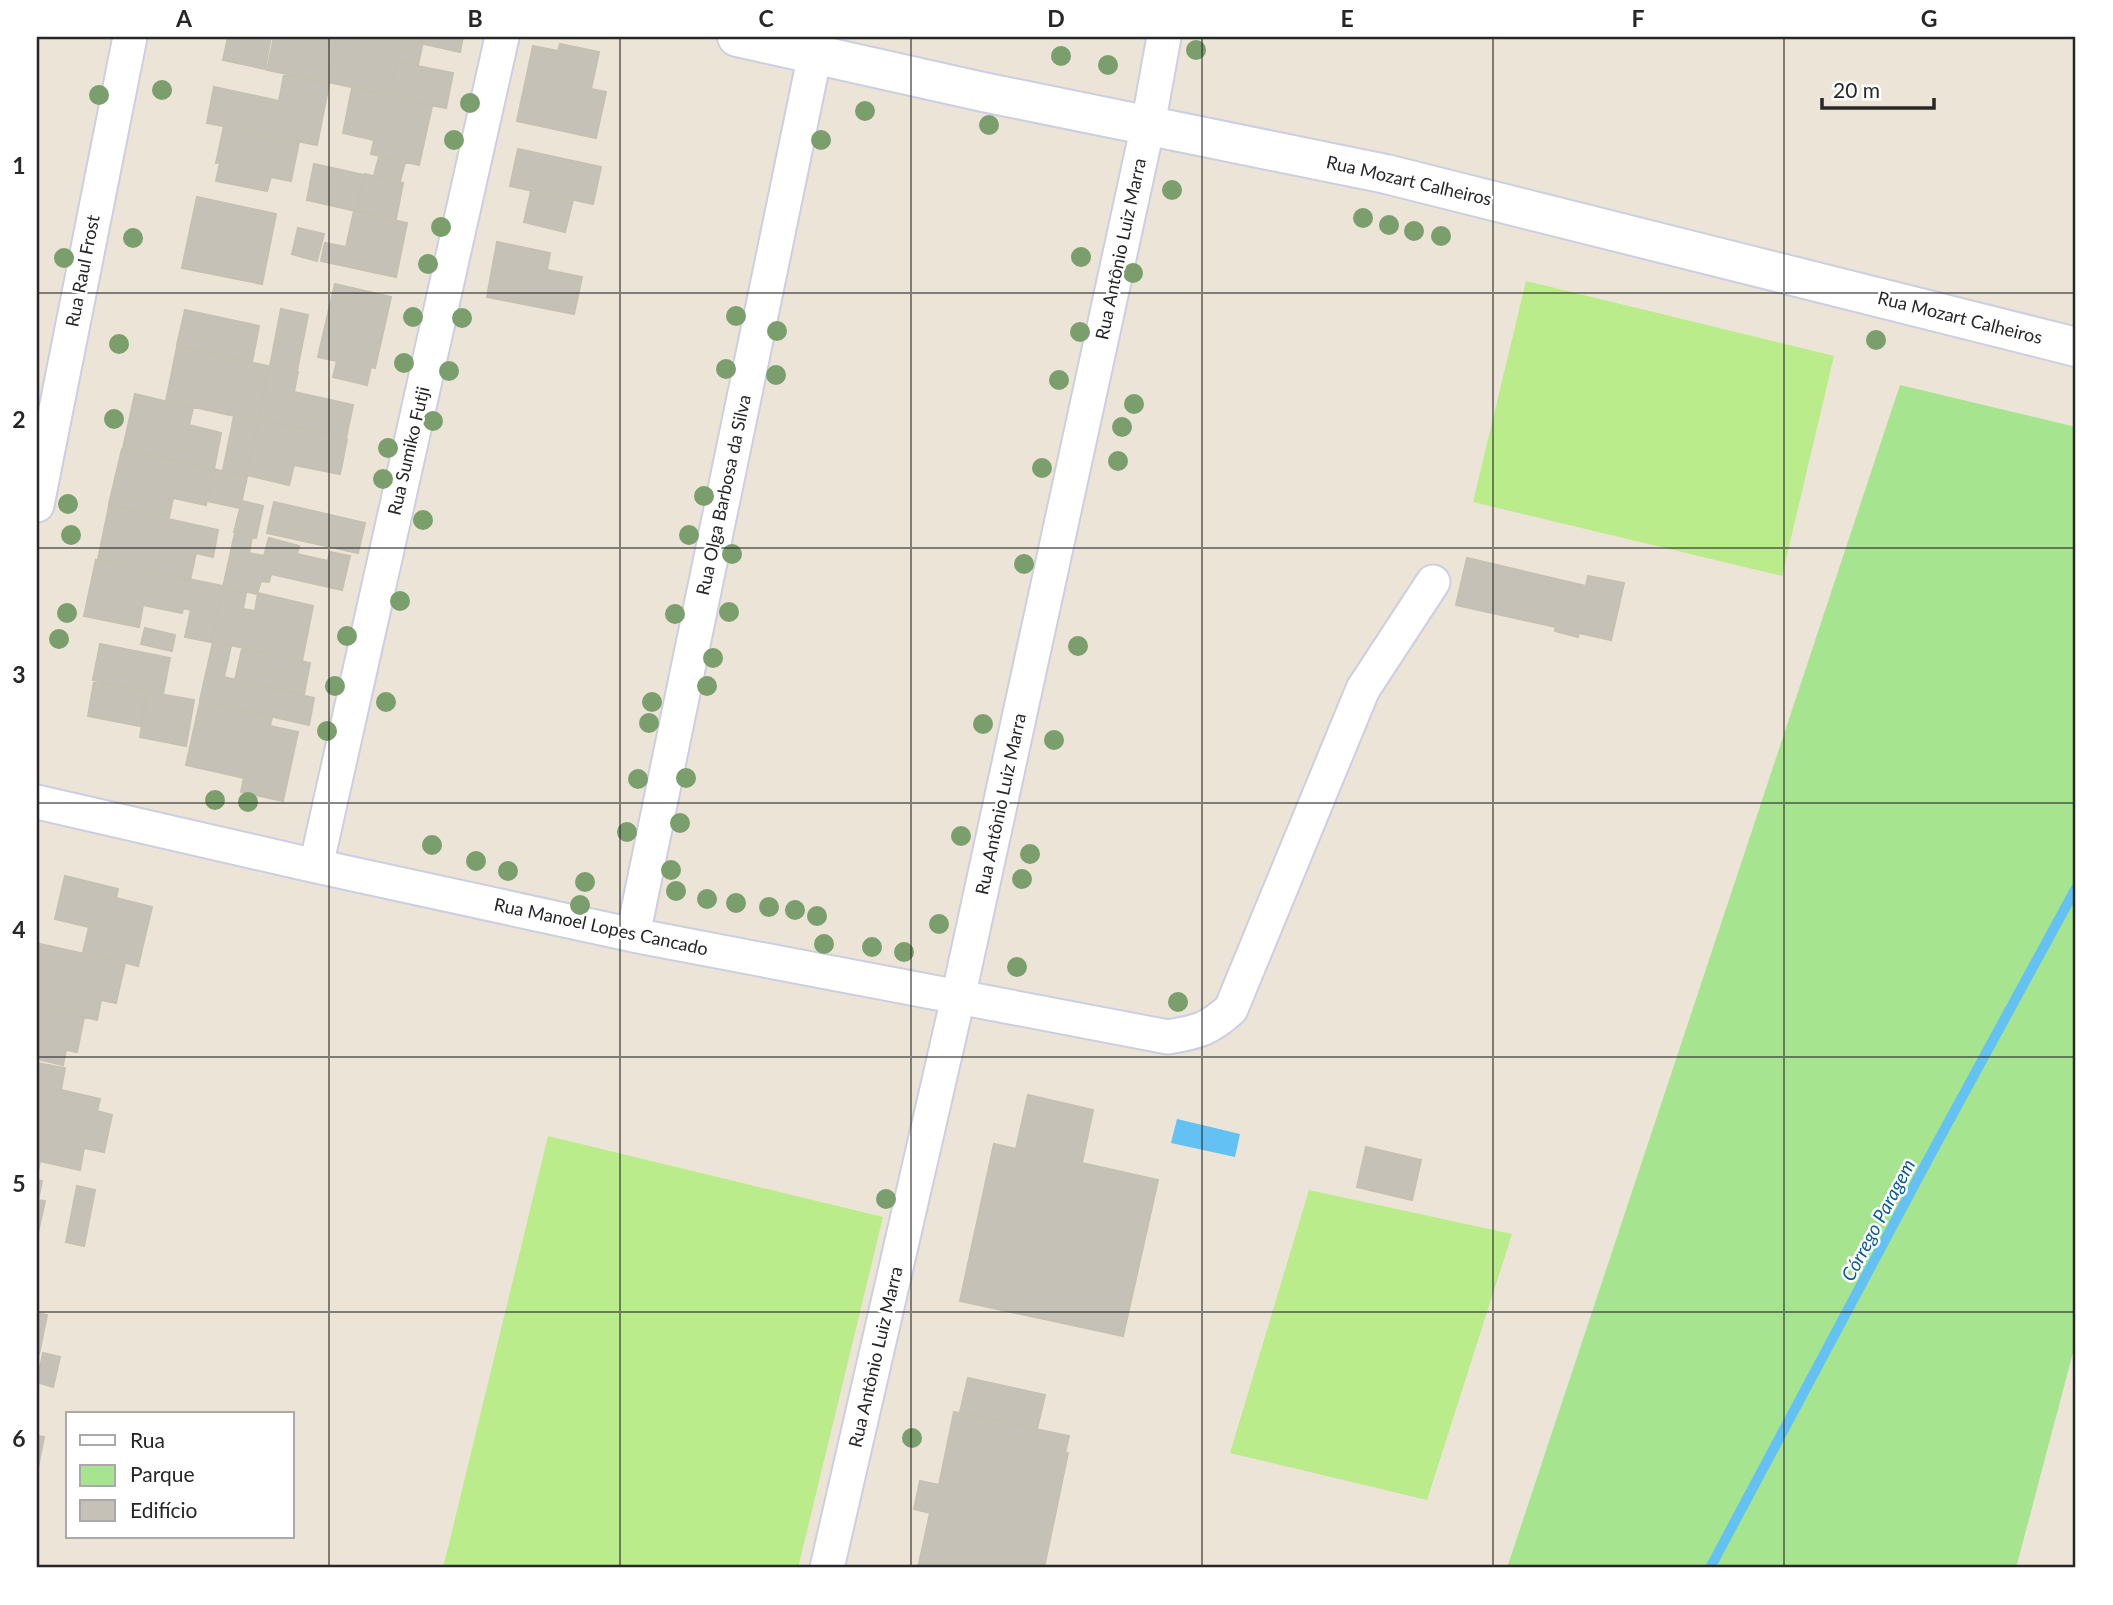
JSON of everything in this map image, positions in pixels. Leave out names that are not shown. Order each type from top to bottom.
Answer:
[{"type":"street","name":"Rua Raul Frost","points":[[37,505],[130,37]]},
{"type":"street","name":"Rua Sumiko Futji","points":[[316,866],[502,37]]},
{"type":"street","name":"Rua Mozart Calheiros","points":[[737,37],[984,92],[1386,174],[2076,347]]},
{"type":"street","name":"Rua Antônio Luiz Marra","points":[[827,1568],[958,998],[1148,125],[1164,37]]},
{"type":"street","name":"Rua Olga Barbosa da Silva","points":[[633,935],[815,54]]},
{"type":"street","name":"Rua Manoel Lopes Cancado","points":[[37,802],[633,935],[1168,1037],[1213,1025],[1231,1009],[1363,689],[1433,582]]},
{"type":"green space","points":[[1526,281],[1834,356],[1782,576],[1473,502]]},
{"type":"green space","points":[[1900,385],[2076,427],[2076,1341],[2016,1568],[1507,1568]]},
{"type":"green space","points":[[548,1136],[883,1217],[798,1568],[443,1568]]},
{"type":"green space","points":[[1309,1190],[1512,1234],[1427,1500],[1230,1453]]},
{"type":"water","points":[[1177,1119],[1240,1134],[1235,1157],[1171,1143]]},
{"type":"building","points":[[228,37],[271,37],[265,69],[223,60]]},
{"type":"building","points":[[274,37],[337,37],[328,82],[267,70]]},
{"type":"building","points":[[338,37],[424,37],[418,65],[397,61],[389,95],[328,82]]},
{"type":"building","points":[[425,37],[463,37],[460,52],[424,44]]},
{"type":"building","points":[[560,44],[599,52],[591,89],[606,92],[596,138],[517,121],[533,46],[558,51]]},
{"type":"building","points":[[397,62],[453,73],[446,108],[390,97]]},
{"type":"building","points":[[284,75],[329,84],[317,145],[207,123],[214,87],[279,101]]},
{"type":"building","points":[[352,88],[432,106],[419,165],[371,154],[374,140],[343,133]]},
{"type":"building","points":[[224,126],[299,142],[291,181],[271,177],[267,191],[216,181],[220,163],[216,163]]},
{"type":"building","points":[[518,149],[601,167],[593,204],[510,186]]},
{"type":"building","points":[[379,157],[405,163],[400,181],[374,175]]},
{"type":"building","points":[[314,164],[364,175],[356,211],[307,200]]},
{"type":"building","points":[[365,174],[403,183],[396,219],[357,210]]},
{"type":"building","points":[[531,191],[573,200],[565,232],[524,222]]},
{"type":"building","points":[[197,197],[276,214],[262,284],[182,268]]},
{"type":"building","points":[[354,211],[407,223],[396,277],[321,261],[325,243],[346,247]]},
{"type":"building","points":[[298,228],[324,234],[317,261],[292,254]]},
{"type":"building","points":[[497,242],[550,253],[547,270],[582,277],[574,314],[487,297]]},
{"type":"building","points":[[335,284],[391,297],[375,368],[371,367],[367,385],[333,377],[337,361],[318,357]]},
{"type":"building","points":[[281,309],[308,315],[297,371],[270,366]]},
{"type":"building","points":[[185,310],[259,326],[252,362],[177,345]]},
{"type":"building","points":[[177,347],[268,366],[257,421],[166,401]]},
{"type":"building","points":[[270,366],[298,372],[294,392],[353,405],[346,438],[258,419]]},
{"type":"building","points":[[135,394],[193,408],[189,425],[221,433],[214,469],[123,448]]},
{"type":"building","points":[[234,416],[257,422],[246,475],[223,470]]},
{"type":"building","points":[[259,420],[347,439],[340,474],[294,465],[289,485],[247,475]]},
{"type":"building","points":[[122,449],[213,469],[206,505],[173,498],[169,517],[109,504]]},
{"type":"building","points":[[214,469],[247,477],[240,508],[207,501]]},
{"type":"building","points":[[242,501],[263,506],[256,538],[234,532]]},
{"type":"building","points":[[274,502],[365,523],[358,553],[267,533]]},
{"type":"building","points":[[109,506],[218,530],[213,557],[196,553],[190,580],[98,559]]},
{"type":"building","points":[[235,533],[252,537],[249,553],[264,556],[269,538],[299,546],[297,554],[328,561],[330,552],[350,556],[342,590],[271,574],[269,582],[261,581],[257,594],[223,587]]},
{"type":"building","points":[[1467,558],[1586,586],[1588,576],[1624,583],[1611,640],[1579,633],[1578,637],[1555,631],[1556,627],[1456,605]]},
{"type":"building","points":[[96,560],[223,586],[211,642],[185,637],[191,610],[183,608],[182,613],[143,605],[139,627],[84,616]]},
{"type":"building","points":[[223,588],[246,593],[243,609],[255,611],[258,593],[313,606],[302,661],[212,641]]},
{"type":"building","points":[[145,628],[175,635],[172,651],[141,644]]},
{"type":"building","points":[[213,642],[231,646],[224,677],[314,698],[309,725],[200,700]]},
{"type":"building","points":[[100,644],[170,658],[163,694],[93,680]]},
{"type":"building","points":[[242,649],[310,663],[304,694],[235,680]]},
{"type":"building","points":[[94,682],[146,692],[140,726],[88,716]]},
{"type":"building","points":[[148,692],[194,700],[186,746],[140,737]]},
{"type":"building","points":[[200,702],[272,717],[270,726],[298,732],[283,801],[241,792],[244,778],[186,765]]},
{"type":"building","points":[[65,876],[118,889],[116,898],[152,907],[138,966],[83,952],[89,927],[55,919]]},
{"type":"building","points":[[40,944],[125,963],[116,1003],[101,1000],[97,1020],[37,1006],[37,959]]},
{"type":"building","points":[[37,1006],[84,1017],[77,1052],[66,1050],[63,1065],[37,1059]]},
{"type":"building","points":[[37,1063],[65,1068],[61,1090],[100,1099],[97,1111],[112,1115],[104,1152],[84,1148],[80,1170],[40,1161],[37,1177]]},
{"type":"building","points":[[1028,1095],[1093,1110],[1082,1163],[1158,1180],[1123,1336],[960,1301],[994,1144],[1016,1149]]},
{"type":"building","points":[[1366,1147],[1421,1160],[1412,1200],[1357,1187]]},
{"type":"building","points":[[37,1180],[42,1181],[38,1200],[45,1201],[37,1237]]},
{"type":"building","points":[[77,1186],[95,1190],[84,1246],[66,1242]]},
{"type":"building","points":[[37,1313],[47,1315],[39,1354],[37,1353]]},
{"type":"building","points":[[43,1353],[60,1357],[53,1387],[37,1382]]},
{"type":"building","points":[[968,1378],[1045,1395],[1037,1429],[960,1412]]},
{"type":"building","points":[[954,1412],[1069,1436],[1065,1453],[1068,1453],[1044,1568],[918,1568],[930,1513],[914,1509],[920,1481],[939,1485]]},
{"type":"building","points":[[37,1436],[44,1437],[38,1467],[37,1467]]},
{"type":"waterway","name":"Córrego Paragem","points":[[1710,1568],[2076,888]]}]
